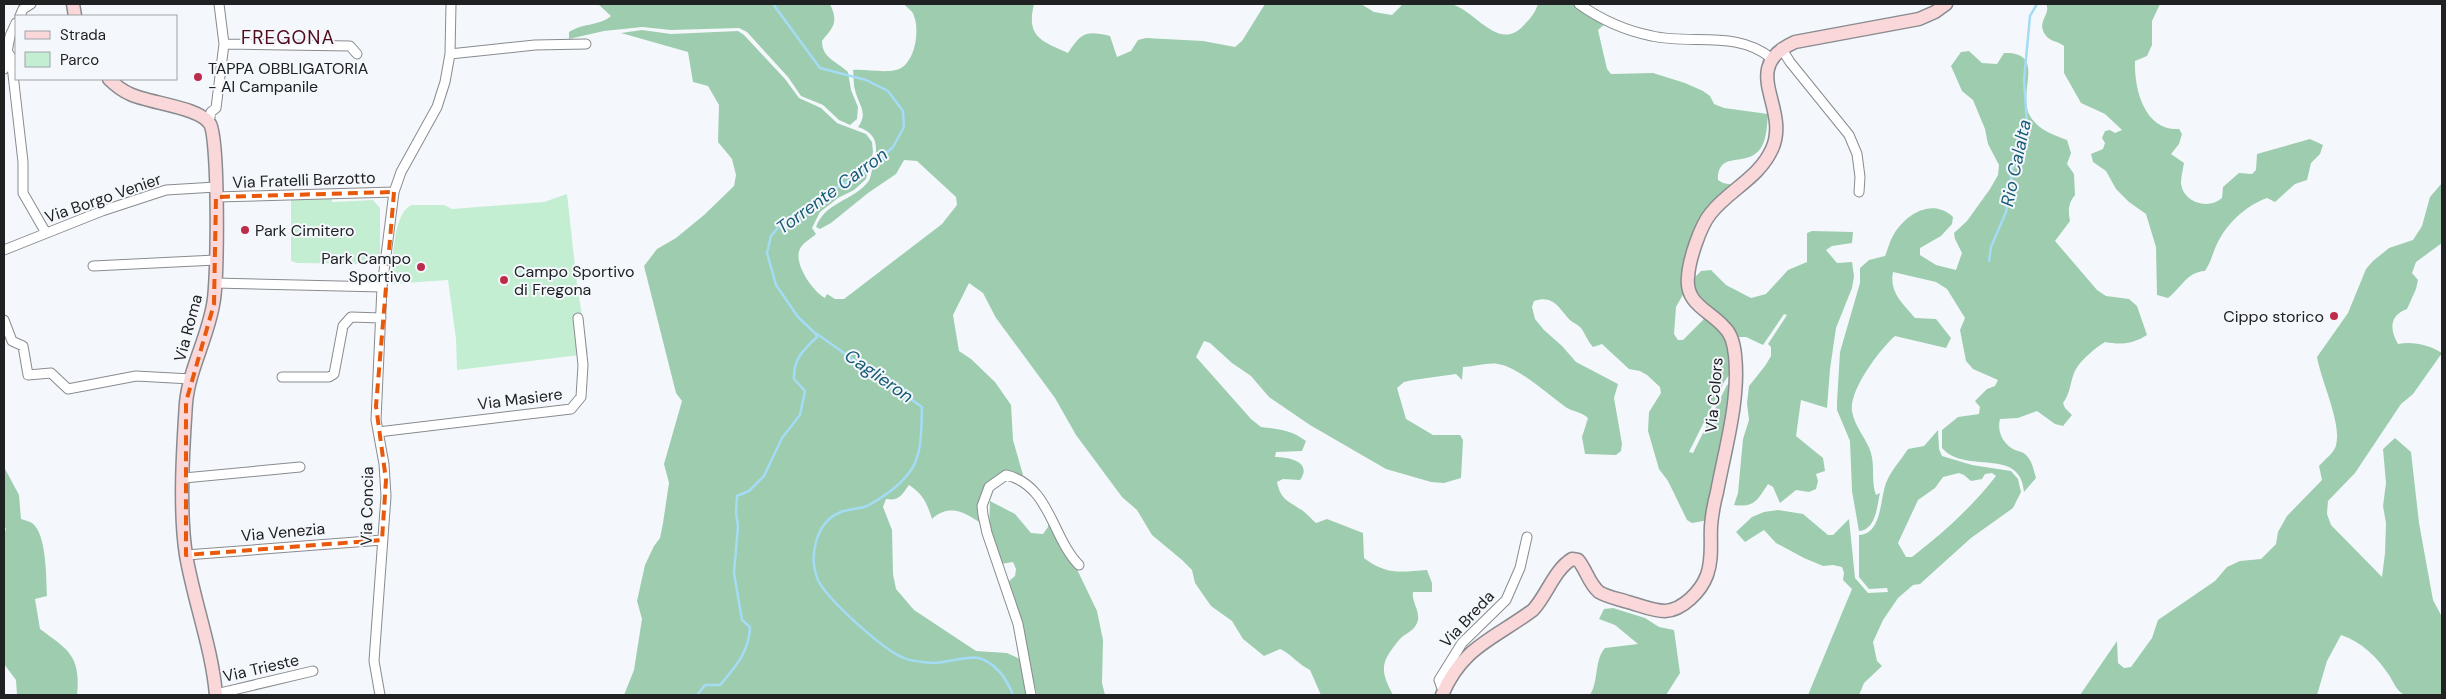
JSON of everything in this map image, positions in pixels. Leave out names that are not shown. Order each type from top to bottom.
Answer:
[{"type":"street","points":[[20,15],[23,9],[31,4]]},
{"type":"street","points":[[110,80],[117,87],[131,95],[193,113],[209,122],[211,112],[216,108],[224,44],[219,4]]},
{"type":"street","name":"Via Concia","points":[[380,695],[374,661],[386,480],[376,406],[382,287],[394,192],[401,172],[436,107],[450,58],[451,4]]},
{"type":"street","points":[[1579,4],[1614,23],[1652,36],[1696,41],[1728,40],[1759,50],[1771,58],[1781,48],[1795,42],[1919,18],[1935,12],[1946,4]]},
{"type":"street","points":[[4,69],[10,36],[15,25]]},
{"type":"street","points":[[224,44],[350,46],[357,54]]},
{"type":"street","points":[[450,58],[535,45],[586,44]]},
{"type":"street","points":[[1781,48],[1790,62],[1849,134],[1857,154],[1860,177],[1859,192]]},
{"type":"street","points":[[8,51],[11,57],[18,132],[23,162],[24,193],[46,233]]},
{"type":"street","name":"Via Colors","points":[[1442,693],[1462,660],[1473,649],[1532,610],[1540,602],[1565,563],[1572,559],[1578,560],[1600,593],[1652,609],[1672,610],[1688,600],[1703,585],[1711,562],[1713,512],[1732,419],[1736,364],[1730,335],[1724,327],[1698,306],[1689,293],[1689,267],[1702,230],[1711,212],[1761,166],[1773,147],[1776,120],[1767,78],[1771,58]]},
{"type":"street","name":"Via Roma","points":[[209,122],[213,133],[216,192],[215,282],[212,313],[191,379],[186,402],[184,478],[186,555],[212,668],[216,694]]},
{"type":"street","name":"Via Borgo Venier","points":[[4,250],[102,211],[166,190],[216,192]]},
{"type":"street","name":"Via Fratelli Barzotto","points":[[216,192],[394,192]]},
{"type":"street","points":[[93,266],[216,260]]},
{"type":"street","points":[[215,282],[382,287]]},
{"type":"street","points":[[282,377],[330,377],[334,374],[343,326],[352,317],[381,318]]},
{"type":"street","name":"Via Masiere","points":[[378,432],[571,409],[581,397],[583,365],[578,318]]},
{"type":"street","points":[[4,320],[12,341],[24,346],[28,375],[50,373],[68,389],[136,376],[191,379]]},
{"type":"street","points":[[184,478],[300,467]]},
{"type":"street","points":[[1031,695],[1018,624],[987,533],[982,506],[989,488],[1006,476],[1017,478],[1035,490],[1049,511],[1073,559],[1080,565]]},
{"type":"street","name":"Via Breda","points":[[1442,693],[1439,680],[1448,662],[1462,642],[1506,600],[1520,568],[1527,537]]},
{"type":"street","name":"Via Venezia","points":[[186,555],[382,540]]},
{"type":"street","name":"Via Trieste","points":[[216,694],[313,671]]},
{"type":"highlighted area","points":[[394,192],[376,406],[386,480],[382,540],[186,555],[186,402],[214,304],[216,197]]},
{"type":"green space","points":[[1444,3],[1459,7],[1486,27],[1504,35],[1514,33],[1523,26],[1532,16],[1538,4],[1574,4],[1581,10],[1607,22],[1598,30],[1607,69],[1611,74],[1653,73],[1703,91],[1710,96],[1714,104],[1724,108],[1768,114],[1765,139],[1756,153],[1750,157],[1728,162],[1719,170],[1718,180],[1733,185],[1711,208],[1685,291],[1676,307],[1674,334],[1678,340],[1683,340],[1705,318],[1728,339],[1731,372],[1724,382],[1689,452],[1693,453],[1727,385],[1730,384],[1709,520],[1692,523],[1687,520],[1668,481],[1659,469],[1648,431],[1649,412],[1661,393],[1660,387],[1647,375],[1640,371],[1629,369],[1602,344],[1593,347],[1580,327],[1570,320],[1555,303],[1546,299],[1534,301],[1532,307],[1535,319],[1544,330],[1576,362],[1618,384],[1614,398],[1622,444],[1621,451],[1616,455],[1585,454],[1582,437],[1588,418],[1567,408],[1515,370],[1498,364],[1463,367],[1462,380],[1456,374],[1404,382],[1397,388],[1406,419],[1433,435],[1460,435],[1463,440],[1461,478],[1444,483],[1431,482],[1386,469],[1310,425],[1269,397],[1251,376],[1232,363],[1210,343],[1204,341],[1196,357],[1251,419],[1261,427],[1290,432],[1306,441],[1302,451],[1276,452],[1275,457],[1287,458],[1298,462],[1304,469],[1300,480],[1283,479],[1277,482],[1280,493],[1285,499],[1316,523],[1327,519],[1363,533],[1364,558],[1379,567],[1394,571],[1427,570],[1432,583],[1432,592],[1413,592],[1418,612],[1418,621],[1399,640],[1385,661],[1384,673],[1393,695],[1321,695],[1310,670],[1280,649],[1264,656],[1243,639],[1232,621],[1211,606],[1195,583],[1192,570],[1152,535],[1137,510],[1122,497],[1076,435],[1055,398],[996,318],[983,293],[969,283],[953,315],[959,351],[971,359],[995,382],[1011,405],[1013,440],[1023,475],[1000,483],[991,492],[988,498],[985,526],[972,517],[952,511],[946,511],[932,519],[924,499],[909,485],[899,497],[886,499],[883,507],[892,530],[893,574],[896,589],[914,610],[976,651],[1007,653],[1020,659],[1034,695],[624,695],[634,670],[642,619],[637,601],[645,565],[660,538],[663,523],[669,483],[664,464],[682,401],[676,393],[644,266],[657,249],[676,238],[704,215],[734,186],[736,175],[732,159],[718,142],[719,105],[708,86],[693,82],[688,52],[621,33],[642,30],[671,34],[738,31],[785,79],[799,98],[821,108],[837,123],[866,134],[872,142],[873,152],[866,179],[854,190],[838,198],[820,212],[812,228],[816,234],[802,245],[799,253],[801,268],[805,276],[820,295],[825,298],[827,294],[835,299],[844,299],[942,224],[957,205],[956,197],[917,161],[904,160],[896,174],[868,193],[831,223],[820,229],[816,227],[826,212],[855,194],[870,179],[876,148],[870,134],[858,127],[863,113],[854,87],[853,70],[891,71],[902,67],[908,62],[916,39],[916,22],[911,11],[904,4],[1034,4],[1032,24],[1034,31],[1043,41],[1068,53],[1081,37],[1090,33],[1102,34],[1110,36],[1117,57],[1131,51],[1138,40],[1146,38],[1203,41],[1235,47],[1242,41],[1265,4],[1361,4],[1374,12],[1392,15],[1402,5],[1399,4]]},
{"type":"green space","points":[[598,4],[830,4],[833,10],[834,24],[822,41],[823,47],[830,59],[848,72],[851,90],[858,107],[857,119],[850,125],[839,120],[823,105],[801,96],[788,77],[747,32],[739,28],[671,30],[642,27],[604,31],[569,39],[569,32],[574,29],[611,16]]},
{"type":"green space","points":[[2046,4],[2160,4],[2152,21],[2152,45],[2147,56],[2135,61],[2135,72],[2139,95],[2149,115],[2157,123],[2167,128],[2179,129],[2182,134],[2179,144],[2171,154],[2184,163],[2181,183],[2183,190],[2191,200],[2204,204],[2217,202],[2222,198],[2223,187],[2239,173],[2252,174],[2256,170],[2257,154],[2310,139],[2323,145],[2320,154],[2311,163],[2307,180],[2295,184],[2275,202],[2267,198],[2244,211],[2225,230],[2205,271],[2189,277],[2168,298],[2157,295],[2156,247],[2146,214],[2129,202],[2116,189],[2106,171],[2093,162],[2091,154],[2103,149],[2105,143],[2102,138],[2105,131],[2110,130],[2115,133],[2122,130],[2105,114],[2081,103],[2064,73],[2064,46],[2049,39],[2043,32],[2042,27],[2047,12]]},
{"type":"green space","points":[[1969,51],[1982,63],[1997,64],[2004,53],[2017,54],[2025,59],[2028,66],[2026,96],[2030,116],[2037,125],[2051,134],[2067,140],[2071,153],[2067,164],[2074,174],[2075,195],[2069,207],[2070,221],[2055,241],[2097,290],[2106,296],[2129,299],[2137,306],[2147,335],[2127,343],[2105,342],[2083,360],[2074,373],[2069,392],[2063,403],[2072,415],[2063,426],[2055,424],[2037,411],[2018,418],[2000,419],[1999,427],[2003,440],[2013,449],[2025,454],[2033,466],[2036,478],[2024,492],[2021,478],[2013,470],[2003,465],[1964,460],[1952,456],[1942,448],[1942,430],[1958,417],[1979,414],[1980,407],[1975,401],[1987,389],[1995,386],[1998,380],[1973,369],[1966,361],[1960,330],[1965,318],[1947,289],[1936,282],[1893,272],[1892,279],[1895,292],[1906,308],[1915,318],[1936,319],[1951,338],[1946,348],[1895,336],[1874,360],[1860,381],[1852,402],[1853,417],[1871,453],[1876,495],[1880,493],[1877,510],[1872,522],[1865,530],[1859,531],[1852,491],[1850,441],[1837,410],[1840,352],[1860,283],[1860,268],[1869,260],[1885,256],[1899,226],[1913,214],[1929,208],[1945,211],[1953,217],[1952,224],[1941,236],[1920,248],[1920,255],[1936,265],[1956,270],[1962,253],[1954,233],[1967,221],[1998,175],[1999,165],[1988,144],[1985,129],[1973,100],[1962,91],[1951,66],[1961,52]]},
{"type":"green space","points":[[2442,183],[2442,243],[2416,262],[2412,273],[2418,280],[2416,289],[2407,309],[2394,319],[2392,328],[2398,344],[2421,344],[2442,353],[2413,394],[2401,404],[2355,473],[2328,501],[2327,514],[2331,525],[2382,577],[2386,523],[2383,506],[2386,483],[2383,449],[2395,438],[2411,452],[2419,523],[2433,600],[2442,617],[2442,695],[2417,697],[2403,694],[2374,656],[2356,642],[2341,635],[2327,661],[2317,695],[2080,695],[2117,641],[2118,663],[2124,668],[2131,667],[2152,638],[2158,620],[2215,581],[2227,567],[2240,561],[2261,559],[2276,544],[2278,532],[2287,516],[2322,480],[2319,466],[2334,450],[2337,436],[2334,414],[2317,357],[2348,313],[2366,269],[2389,248],[2413,240],[2422,226],[2430,197]]},
{"type":"green space","points":[[567,194],[577,284],[588,354],[457,370],[456,339],[448,280],[391,284],[397,228],[405,210],[412,205],[444,205],[452,209],[544,202]]},
{"type":"green space","points":[[332,199],[332,202],[373,200],[380,208],[380,262],[377,262],[377,264],[297,263],[291,261],[291,200]]},
{"type":"green space","points":[[1812,231],[1853,232],[1852,243],[1832,246],[1826,250],[1837,263],[1852,262],[1854,276],[1852,288],[1836,328],[1827,408],[1801,400],[1796,436],[1823,458],[1825,471],[1816,474],[1818,481],[1816,489],[1809,492],[1796,490],[1780,503],[1773,487],[1768,484],[1751,504],[1734,505],[1738,493],[1743,439],[1749,420],[1747,403],[1749,386],[1771,356],[1771,347],[1768,344],[1787,315],[1784,314],[1763,345],[1746,337],[1736,337],[1693,294],[1694,278],[1701,271],[1711,270],[1726,285],[1751,298],[1766,294],[1788,270],[1807,262],[1807,233]]},
{"type":"green space","points":[[1938,430],[1939,449],[1942,456],[1972,465],[2011,471],[2018,479],[2021,492],[2013,508],[1971,538],[1920,584],[1913,585],[1898,598],[1883,620],[1873,642],[1877,661],[1882,666],[1864,683],[1859,695],[1808,695],[1852,589],[1843,580],[1844,573],[1842,567],[1833,565],[1823,566],[1804,558],[1776,543],[1764,530],[1745,542],[1736,532],[1752,517],[1764,512],[1778,510],[1803,514],[1828,535],[1833,535],[1849,519],[1855,578],[1868,593],[1888,592],[1887,588],[1869,589],[1859,577],[1859,535],[1867,533],[1876,522],[1886,483],[1893,469],[1908,449],[1924,446]],"holes":[[[1959,473],[1971,481],[1982,479],[1985,474],[1992,473],[1996,476],[1977,499],[1946,529],[1912,557],[1906,557],[1898,543],[1918,500],[1935,488],[1943,477]]]},
{"type":"green space","points":[[4,467],[19,495],[21,519],[32,523],[37,529],[43,546],[47,596],[35,599],[40,629],[65,649],[74,662],[78,682],[77,695],[17,695],[16,680],[4,664],[4,533],[6,529],[4,525]]},
{"type":"green space","points":[[990,501],[1015,514],[1031,533],[1043,534],[1048,527],[1050,513],[1097,611],[1103,640],[1102,683],[1105,695],[1037,695],[1025,648],[1020,616],[1008,582],[1015,576],[1016,569],[1013,562],[1001,564],[989,529]]},
{"type":"green space","points":[[1613,608],[1645,618],[1659,627],[1674,630],[1680,673],[1666,695],[1590,695],[1595,683],[1599,658],[1605,648],[1638,644],[1615,625],[1599,619],[1604,609]]},
{"type":"waterway","name":"Torrente Carron","points":[[697,695],[705,685],[720,685],[736,665],[747,644],[750,627],[742,620],[734,573],[738,527],[736,512],[737,496],[749,491],[764,476],[782,438],[800,415],[805,391],[794,379],[795,366],[803,351],[817,337],[798,317],[776,285],[767,253],[771,236],[784,221],[870,168],[893,147],[904,127],[903,111],[888,91],[866,80],[820,68],[773,4]]},
{"type":"waterway","name":"Rio Calalta","points":[[1989,261],[1991,247],[2006,212],[2014,160],[2027,123],[2024,80],[2030,16],[2037,4]]},
{"type":"waterway","name":"Caglieron","points":[[817,334],[854,360],[906,390],[912,400],[922,407],[919,450],[914,466],[905,478],[873,503],[841,512],[825,523],[816,541],[814,551],[815,571],[818,580],[832,599],[856,623],[895,653],[904,658],[919,662],[934,663],[972,658],[982,659],[993,665],[1001,674],[1013,695]]},
{"type":"place","name":"TAPPA OBBLIGATORIA - Al Campanile","points":[[198,77]]},
{"type":"place","name":"Park Cimitero","points":[[245,230]]},
{"type":"place","name":"Park Campo Sportivo","points":[[421,267]]},
{"type":"place","name":"Campo Sportivo di Fregona","points":[[504,280]]},
{"type":"place","name":"Cippo storico","points":[[2334,316]]},
{"type":"district","name":"FREGONA","points":[[288,37]]}]
